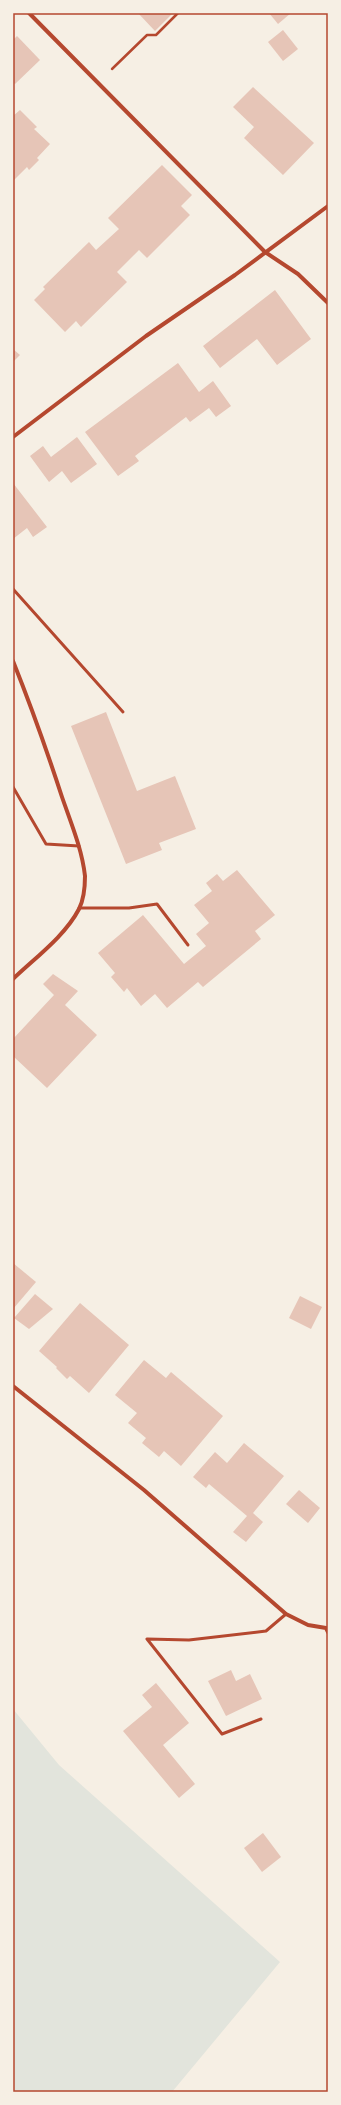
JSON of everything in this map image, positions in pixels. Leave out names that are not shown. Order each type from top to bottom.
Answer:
[{"type":"street","points":[[29,13],[265,252],[298,274],[328,303]]},
{"type":"street","points":[[13,437],[146,336],[235,275],[328,206]]},
{"type":"street","points":[[13,661],[34,714],[79,846],[85,877],[84,890],[79,908],[64,930],[13,979]]},
{"type":"street","points":[[13,1386],[144,1490],[286,1614],[308,1625],[327,1629]]},
{"type":"lane","points":[[13,589],[123,712]]},
{"type":"lane","points":[[13,787],[46,844],[79,846]]},
{"type":"lane","points":[[79,908],[129,908],[157,904],[188,945]]},
{"type":"lane","points":[[262,1719],[222,1734],[147,1639],[189,1640],[266,1631],[286,1614]]},
{"type":"path","points":[[98,82],[147,35],[156,35],[178,13]]},
{"type":"shaded area","points":[[13,1709],[59,1765],[280,1962],[172,2092],[13,2092]]},
{"type":"building","points":[[138,13],[173,13],[155,31]]},
{"type":"building","points":[[269,13],[291,13],[278,24]]},
{"type":"building","points":[[283,30],[298,49],[283,61],[268,42]]},
{"type":"building","points":[[17,36],[40,60],[15,84],[13,82],[13,40]]},
{"type":"building","points":[[253,87],[314,143],[283,175],[244,138],[254,127],[233,107]]},
{"type":"building","points":[[20,110],[37,127],[34,129],[50,144],[37,158],[39,160],[29,170],[27,167],[13,181],[13,116]]},
{"type":"building","points":[[162,165],[192,195],[181,206],[190,215],[147,258],[139,250],[117,272],[127,282],[81,327],[76,321],[65,332],[34,300],[45,289],[43,287],[89,242],[96,250],[119,229],[108,218]]},
{"type":"building","points":[[275,290],[311,339],[277,365],[257,339],[220,368],[203,346]]},
{"type":"building","points":[[13,349],[20,355],[13,362]]},
{"type":"building","points":[[178,363],[199,392],[213,381],[231,406],[216,417],[209,408],[190,422],[186,417],[135,456],[139,461],[118,476],[85,432]]},
{"type":"building","points":[[77,437],[97,464],[71,483],[62,471],[49,482],[30,456],[43,446],[51,457]]},
{"type":"building","points":[[13,483],[47,527],[33,537],[27,528],[13,539]]},
{"type":"building","points":[[106,712],[137,791],[175,776],[196,829],[159,843],[162,850],[126,864],[71,726]]},
{"type":"building","points":[[237,870],[275,915],[255,931],[261,939],[203,987],[198,982],[167,1008],[155,994],[141,1006],[127,988],[124,992],[111,977],[115,973],[98,953],[143,915],[184,964],[206,946],[196,934],[209,923],[194,905],[212,891],[206,883],[217,874],[223,881]]},
{"type":"building","points":[[53,974],[78,991],[65,1005],[97,1035],[47,1088],[13,1056],[13,1039],[54,995],[43,984]]},
{"type":"building","points":[[13,1263],[36,1282],[13,1309]]},
{"type":"building","points":[[35,1294],[53,1309],[29,1329],[14,1318]]},
{"type":"building","points":[[300,1296],[322,1307],[311,1329],[289,1318]]},
{"type":"building","points":[[80,1303],[129,1345],[89,1393],[70,1376],[67,1379],[56,1368],[57,1367],[39,1351]]},
{"type":"building","points":[[144,1360],[166,1378],[171,1372],[223,1416],[181,1466],[164,1451],[159,1457],[142,1443],[146,1438],[128,1423],[137,1413],[115,1395]]},
{"type":"building","points":[[244,1443],[284,1476],[253,1513],[263,1522],[246,1542],[233,1532],[247,1516],[209,1484],[206,1488],[193,1477],[215,1452],[227,1463]]},
{"type":"building","points":[[299,1490],[320,1508],[308,1523],[286,1504]]},
{"type":"building","points":[[231,1670],[236,1681],[250,1674],[262,1699],[226,1716],[208,1681]]},
{"type":"building","points":[[156,1683],[189,1723],[163,1745],[195,1784],[179,1798],[123,1731],[152,1707],[142,1695]]},
{"type":"building","points":[[263,1833],[281,1857],[262,1872],[244,1848]]}]
